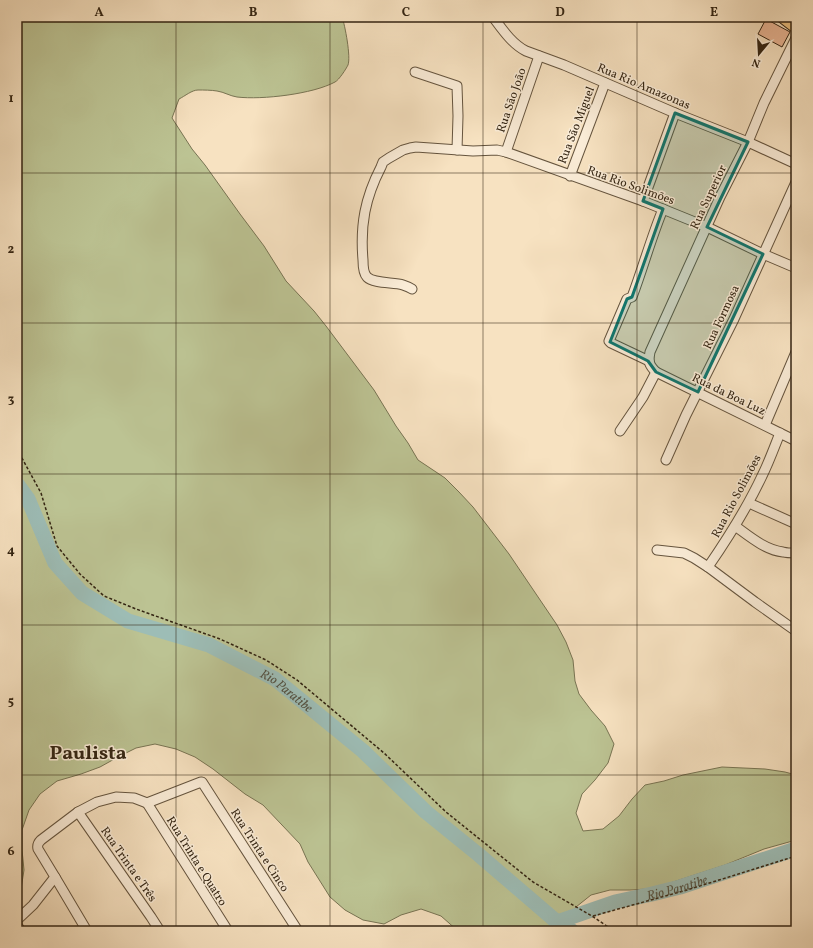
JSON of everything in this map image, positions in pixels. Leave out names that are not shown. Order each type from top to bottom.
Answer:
[{"type":"main road","points":[[783,17],[796,26]]},
{"type":"street","name":"Rua Rio Amazonas","points":[[493,17],[508,37],[521,48],[748,142],[796,164]]},
{"type":"street","name":"Rua Superior","points":[[620,432],[643,397],[652,367],[650,352],[708,227],[720,197],[748,142],[764,102],[796,38]]},
{"type":"street","name":"Rua São João","points":[[506,152],[539,56]]},
{"type":"street","points":[[415,72],[457,86],[458,116],[454,150]]},
{"type":"street","name":"Rua São Miguel","points":[[570,176],[605,83]]},
{"type":"street","points":[[642,201],[675,113]]},
{"type":"street","name":"Rua Rio Solimões","points":[[412,289],[404,285],[369,279],[366,275],[364,267],[362,246],[363,218],[365,208],[378,172],[384,162],[389,158],[403,150],[416,147],[454,150],[497,150],[506,152],[642,201],[708,227],[763,254],[796,268]]},
{"type":"street","name":"Rua Formosa","points":[[666,460],[734,319],[796,182]]},
{"type":"street","name":"Rua da Boa Luz","points":[[663,210],[654,230],[632,297],[627,299],[609,341],[698,392],[796,441]]},
{"type":"street","points":[[765,425],[796,352]]},
{"type":"street","name":"Rua Rio Solimões","points":[[708,567],[749,503],[763,476],[780,433]]},
{"type":"street","points":[[749,503],[796,524]]},
{"type":"street","points":[[734,526],[770,549],[796,553]]},
{"type":"street","points":[[657,550],[689,555],[708,567],[796,631]]},
{"type":"street","name":"Rua Trinta e Cinco","points":[[147,803],[202,782],[298,931]]},
{"type":"street","points":[[87,931],[54,878],[38,849],[38,843],[78,812],[97,802],[116,798],[134,798],[147,803]]},
{"type":"street","name":"Rua Trinta e Quatro","points":[[147,803],[228,931]]},
{"type":"street","name":"Rua Trinta e Três","points":[[78,812],[160,931]]},
{"type":"street","points":[[17,920],[33,905],[54,878]]},
{"type":"street","points":[[17,925],[21,931]]},
{"type":"path","points":[[17,449],[41,493],[57,546],[80,574],[104,596],[136,610],[220,639],[266,660],[297,680],[384,754],[446,812],[498,855],[533,882],[569,902],[614,931]]},
{"type":"path","points":[[592,916],[687,890],[796,856]]},
{"type":"highlighted area","points":[[675,113],[748,142],[707,227],[763,254],[698,392],[656,372],[648,361],[610,342],[627,299],[632,297],[663,209],[643,201]]},
{"type":"green space","points":[[17,17],[342,17],[345,27],[349,61],[344,72],[335,82],[301,93],[260,98],[237,97],[217,91],[196,90],[179,99],[172,118],[192,149],[264,246],[286,281],[314,311],[374,390],[418,460],[445,478],[473,507],[509,554],[557,625],[573,660],[575,681],[579,694],[605,726],[614,744],[608,763],[582,794],[576,813],[583,831],[603,829],[619,816],[645,785],[722,767],[765,769],[796,775],[796,840],[764,849],[725,865],[667,884],[648,889],[610,890],[591,895],[576,907],[559,931],[458,931],[441,916],[421,909],[401,915],[384,924],[363,920],[345,910],[330,897],[308,862],[300,844],[263,805],[245,794],[195,757],[176,749],[155,744],[136,748],[100,767],[57,781],[40,794],[29,810],[22,830],[24,870],[21,889],[17,898]]},
{"type":"building","points":[[766,19],[790,32],[782,47],[758,34]]},
{"type":"waterway","name":"Rio Paratibe","points":[[17,484],[28,499],[55,563],[82,593],[128,621],[209,645],[275,679],[363,751],[426,812],[557,922],[572,931]]},
{"type":"waterway","name":"Rio Paratibe","points":[[557,922],[615,902],[680,887],[796,849]]},
{"type":"district","name":"Paulista","points":[[88,752]]}]
